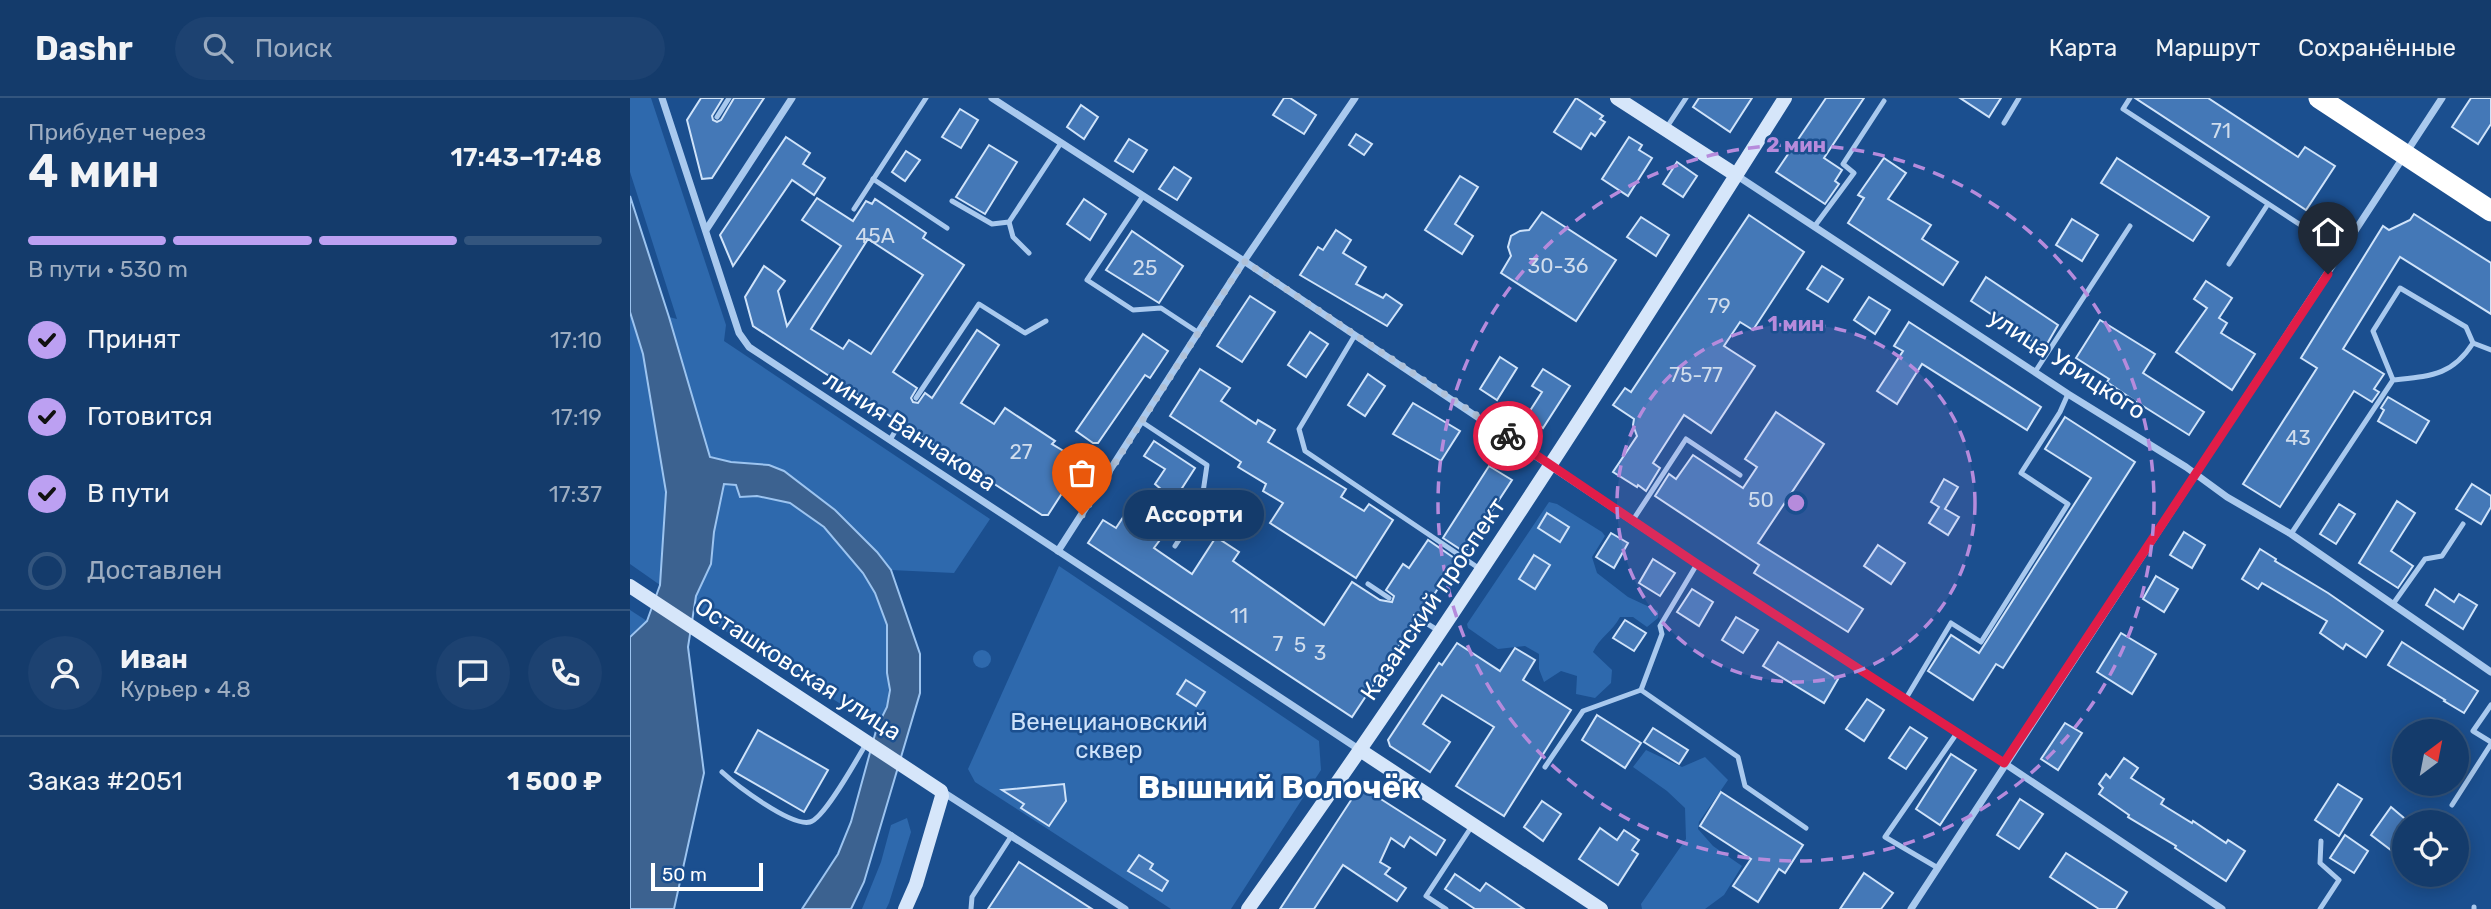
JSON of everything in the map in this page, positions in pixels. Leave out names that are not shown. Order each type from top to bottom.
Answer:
[{"type":"highway","points":[[2319,98],[2491,211]]},
{"type":"main road","name":"улица Урицкого","points":[[1617,98],[1736,175]]},
{"type":"main road","name":"Казанский проспект","points":[[1248,909],[1360,750],[1550,465],[1785,98]]},
{"type":"main road","name":"Осташковская улица","points":[[635,589],[941,791]]},
{"type":"main road","points":[[1360,750],[1600,909]]},
{"type":"main road","points":[[905,909],[916,884],[942,796],[941,791]]},
{"type":"street","name":"линия Ванчакова","points":[[662,98],[739,333],[749,347],[1360,750]]},
{"type":"street","points":[[706,230],[792,98]]},
{"type":"street","points":[[992,98],[1244,261],[1697,564],[2004,763],[2222,909]]},
{"type":"street","points":[[1058,551],[1244,261],[1355,98]]},
{"type":"street","points":[[1911,909],[2004,763],[2442,98]]},
{"type":"street","name":"улица Урицкого","points":[[1736,175],[2068,394],[2291,534],[2491,672]]},
{"type":"street","points":[[941,791],[1125,909]]},
{"type":"lane","points":[[717,117],[729,98]]},
{"type":"lane","points":[[854,209],[926,98]]},
{"type":"lane","points":[[1665,130],[1686,98]]},
{"type":"lane","points":[[2004,122],[2019,98]]},
{"type":"lane","points":[[2130,98],[2123,109],[2342,252]]},
{"type":"lane","points":[[1814,227],[1854,173],[1843,164],[1884,101]]},
{"type":"lane","points":[[1029,253],[1013,237],[1009,222],[1061,142]]},
{"type":"lane","points":[[873,179],[947,228]]},
{"type":"lane","points":[[1143,196],[1087,280],[1133,310],[1161,308],[1199,332]]},
{"type":"lane","points":[[952,201],[992,224],[1009,222]]},
{"type":"lane","points":[[2229,264],[2268,204]]},
{"type":"lane","points":[[2035,372],[2130,226]]},
{"type":"lane","points":[[2393,380],[2373,331],[2400,288],[2466,327],[2473,343],[2491,350]]},
{"type":"lane","points":[[916,398],[979,304],[1025,332],[1046,321]]},
{"type":"lane","points":[[1355,335],[1299,429],[1305,451],[1480,569]]},
{"type":"lane","points":[[2393,380],[2435,376],[2462,361],[2473,343]]},
{"type":"lane","points":[[2291,534],[2393,380]]},
{"type":"lane","points":[[1905,700],[1951,623],[1980,642],[2068,504],[2021,473],[2060,412],[2068,394]]},
{"type":"lane","points":[[1142,422],[1207,465],[1201,506],[1175,546]]},
{"type":"lane","points":[[890,440],[900,423]]},
{"type":"lane","points":[[1633,520],[1686,439],[1740,475]]},
{"type":"lane","points":[[2393,604],[2425,559],[2442,556],[2463,524]]},
{"type":"lane","points":[[1545,767],[1583,711],[1641,690],[1662,634],[1660,626],[1697,564]]},
{"type":"lane","points":[[1368,584],[1389,598]]},
{"type":"lane","points":[[1418,618],[1438,631]]},
{"type":"lane","points":[[1641,690],[1738,757],[1745,786],[1806,828]]},
{"type":"lane","points":[[2452,806],[2491,743],[2473,731],[2491,705]]},
{"type":"lane","points":[[1938,868],[1885,837],[1957,733]]},
{"type":"lane","points":[[722,772],[740,789],[794,821],[809,822],[821,815],[868,741]]},
{"type":"lane","points":[[1446,909],[1426,896],[1474,824]]},
{"type":"lane","points":[[971,909],[972,897],[1012,835]]},
{"type":"lane","points":[[2320,909],[2339,880],[2320,863],[2321,841]]},
{"type":"green space","points":[[630,98],[651,98],[726,325],[724,341],[990,519],[954,573],[891,570],[877,552],[769,465],[731,462],[710,457],[669,317],[677,319],[630,172]]},
{"type":"green space","points":[[630,312],[643,354],[666,492],[660,585],[630,564]]},
{"type":"green space","points":[[723,484],[736,485],[740,497],[777,499],[804,511],[835,536],[861,569],[880,604],[887,627],[888,701],[877,727],[694,611],[696,596],[711,564]]},
{"type":"green space","points":[[1549,502],[1557,504],[1605,536],[1592,557],[1597,573],[1628,597],[1658,611],[1658,618],[1647,627],[1633,617],[1620,617],[1599,642],[1593,652],[1612,670],[1611,683],[1595,698],[1576,694],[1577,676],[1561,671],[1544,682],[1539,669],[1539,654],[1525,646],[1498,649],[1468,628],[1467,624]]},
{"type":"green space","name":"Венециановский сквер","points":[[1059,566],[1319,741],[1321,770],[1231,909],[1171,909],[975,782],[968,769]]},
{"type":"green space","points":[[630,610],[647,621],[630,637]]},
{"type":"green space","points":[[982,650],[988,653],[991,659],[988,665],[982,668],[976,665],[973,659],[976,653]]},
{"type":"green space","points":[[1646,750],[1682,767],[1705,757],[1728,780],[1699,822],[1698,829],[1713,846],[1742,866],[1724,895],[1705,909],[1642,909],[1641,904],[1686,839],[1685,808],[1667,791],[1633,767]]},
{"type":"green space","points":[[907,818],[911,832],[889,903],[886,909],[862,909],[881,862],[891,825]]},
{"type":"shaded area","points":[[630,196],[710,457],[731,462],[769,465],[784,471],[835,510],[891,570],[920,654],[920,693],[864,882],[851,909],[802,909],[838,854],[851,822],[877,727],[887,707],[890,690],[887,673],[887,625],[875,593],[863,573],[824,527],[790,503],[757,496],[740,497],[736,485],[724,484],[714,532],[711,564],[696,596],[688,647],[704,773],[674,909],[630,909],[630,637],[647,621],[660,585],[666,492],[643,354],[630,312]]},
{"type":"building","points":[[701,98],[723,98],[712,116],[717,122],[721,120],[734,98],[764,98],[712,178],[702,179],[687,120]]},
{"type":"building","points":[[1284,98],[1290,98],[1316,115],[1304,134],[1273,115]]},
{"type":"building","points":[[1576,98],[1603,116],[1600,119],[1605,122],[1595,136],[1591,133],[1581,149],[1554,132]]},
{"type":"building","points":[[1699,98],[1752,98],[1730,132],[1693,107]]},
{"type":"building","points":[[1826,98],[1864,98],[1824,158],[1842,170],[1835,181],[1839,184],[1825,204],[1776,172]]},
{"type":"building","points":[[1960,98],[2001,98],[1989,117]]},
{"type":"building","points":[[2135,98],[2208,98],[2298,157],[2305,147],[2335,166],[2306,210]]},
{"type":"building","points":[[2471,98],[2491,98],[2491,124],[2478,144],[2452,127]]},
{"type":"building","points":[[1081,105],[1098,117],[1084,139],[1067,127]]},
{"type":"building","points":[[960,109],[978,120],[961,148],[942,137]]},
{"type":"building","points":[[1356,134],[1372,144],[1364,155],[1349,145]]},
{"type":"building","points":[[786,137],[810,153],[803,164],[825,178],[814,195],[792,180],[733,266],[720,235]]},
{"type":"building","points":[[1629,137],[1642,145],[1639,150],[1652,158],[1628,196],[1602,179]]},
{"type":"building","points":[[1129,139],[1147,150],[1133,172],[1115,161]]},
{"type":"building","points":[[989,145],[1017,162],[985,214],[956,197]]},
{"type":"building","points":[[906,151],[920,160],[905,181],[892,172]]},
{"type":"building","points":[[1884,158],[1906,173],[1888,199],[1931,225],[1922,239],[1958,262],[1943,285],[1848,223],[1864,198],[1858,195]]},
{"type":"building","points":[[2117,158],[2209,217],[2193,241],[2101,183]]},
{"type":"building","points":[[1677,162],[1697,176],[1683,197],[1663,184]]},
{"type":"building","points":[[1174,167],[1191,178],[1177,200],[1159,189]]},
{"type":"building","points":[[1460,176],[1478,187],[1455,224],[1473,236],[1462,254],[1425,230]]},
{"type":"building","points":[[817,198],[853,221],[866,201],[872,204],[875,199],[926,233],[923,238],[964,265],[893,372],[917,388],[911,398],[918,403],[925,393],[932,398],[977,330],[999,345],[961,403],[994,424],[1005,408],[1055,441],[1052,444],[1082,462],[1048,515],[1042,515],[905,426],[903,419],[896,420],[753,326],[745,297],[764,266],[785,281],[778,291],[787,326],[841,246],[802,220]],"holes":[[[868,239],[923,275],[871,354],[849,340],[843,349],[811,329]]]},
{"type":"building","points":[[1084,199],[1106,214],[1090,240],[1067,224]]},
{"type":"building","points":[[1542,212],[1616,260],[1576,321],[1501,273],[1511,256],[1508,247],[1511,236],[1529,230]]},
{"type":"building","points":[[2414,214],[2491,263],[2491,314],[2400,257],[2343,349],[2384,374],[2374,389],[2379,392],[2372,402],[2354,391],[2280,507],[2243,484],[2317,368],[2301,358],[2383,226],[2389,230],[2410,220]]},
{"type":"building","points":[[1749,215],[1804,252],[1753,330],[1740,322],[1724,346],[1755,366],[1711,433],[1684,415],[1653,463],[1660,468],[1646,491],[1613,472],[1637,436],[1634,419],[1613,405],[1625,388],[1631,392]]},
{"type":"building","points":[[1641,217],[1669,235],[1656,256],[1627,237]]},
{"type":"building","points":[[2072,219],[2098,235],[2082,261],[2056,245]]},
{"type":"building","points":[[1336,230],[1351,240],[1343,253],[1366,267],[1356,284],[1383,298],[1386,294],[1402,305],[1387,326],[1300,275],[1318,247],[1323,250]]},
{"type":"building","points":[[1132,231],[1183,266],[1159,303],[1106,270]]},
{"type":"building","points":[[1822,266],[1843,279],[1828,302],[1807,289]]},
{"type":"building","points":[[1986,277],[2058,325],[2044,349],[1971,301]]},
{"type":"building","points":[[2206,281],[2232,298],[2219,318],[2227,323],[2221,333],[2255,354],[2232,390],[2176,352],[2207,308],[2194,299]]},
{"type":"building","points":[[1250,296],[1275,312],[1242,362],[1217,346]]},
{"type":"building","points":[[1869,297],[1890,310],[1875,334],[1854,320]]},
{"type":"building","points":[[2100,320],[2155,354],[2143,373],[2204,412],[2189,435],[2107,382],[2109,379],[2076,358]]},
{"type":"building","points":[[1909,322],[2041,407],[2027,430],[1922,364],[1897,404],[1877,391],[1903,351],[1894,346]]},
{"type":"building","points":[[1310,332],[1328,344],[1306,377],[1288,365]]},
{"type":"building","points":[[1143,334],[1168,351],[1150,378],[1145,375],[1098,443],[1093,443],[1076,431]]},
{"type":"building","points":[[1500,357],[1517,368],[1497,400],[1480,389]]},
{"type":"building","points":[[1200,369],[1230,388],[1221,401],[1256,424],[1258,420],[1275,430],[1268,442],[1346,489],[1341,497],[1364,511],[1369,504],[1393,520],[1356,578],[1270,523],[1283,503],[1263,491],[1266,484],[1238,467],[1241,462],[1170,416]]},
{"type":"building","points":[[1543,369],[1570,386],[1543,428],[1526,417],[1542,392],[1532,386]]},
{"type":"building","points":[[1368,374],[1385,386],[1365,416],[1348,405]]},
{"type":"building","points":[[2388,397],[2429,421],[2416,443],[2378,421],[2384,410],[2381,408]]},
{"type":"building","points":[[1413,403],[1460,431],[1441,461],[1393,434]]},
{"type":"building","points":[[1776,412],[1824,444],[1758,543],[1863,609],[1848,632],[1754,573],[1759,565],[1655,496],[1669,474],[1676,479],[1693,455],[1743,488],[1757,467],[1745,459]]},
{"type":"building","points":[[2065,417],[2135,462],[2003,668],[1996,664],[1973,700],[1928,671],[1951,635],[1979,653],[2091,478],[2045,449]]},
{"type":"building","points":[[1154,441],[1195,468],[1175,499],[1185,506],[1154,548],[1192,574],[1216,537],[1239,552],[1233,561],[1324,625],[1352,582],[1380,600],[1392,602],[1394,596],[1386,590],[1403,564],[1409,568],[1428,540],[1457,560],[1421,614],[1414,615],[1415,622],[1352,717],[1088,543],[1103,520],[1116,528],[1137,496],[1152,506],[1162,490],[1155,484],[1165,469],[1144,456]]},
{"type":"building","points":[[1489,466],[1512,480],[1467,549],[1463,551],[1443,538]]},
{"type":"building","points":[[1944,479],[1958,487],[1945,509],[1959,517],[1948,535],[1929,523],[1939,507],[1931,502]]},
{"type":"building","points":[[2472,484],[2491,496],[2491,507],[2481,524],[2456,509]]},
{"type":"building","points":[[2397,501],[2415,513],[2391,551],[2413,566],[2398,588],[2359,563]]},
{"type":"building","points":[[2339,504],[2355,514],[2336,544],[2320,534]]},
{"type":"building","points":[[1547,513],[1569,527],[1560,542],[1538,528]]},
{"type":"building","points":[[2184,532],[2205,545],[2192,568],[2170,555]]},
{"type":"building","points":[[1611,533],[1628,543],[1614,568],[1596,557]]},
{"type":"building","points":[[1878,545],[1905,563],[1891,584],[1864,566]]},
{"type":"building","points":[[2260,549],[2383,631],[2366,657],[2346,644],[2343,649],[2320,633],[2327,621],[2262,583],[2258,589],[2242,579]]},
{"type":"building","points":[[1534,555],[1550,565],[1535,589],[1519,579]]},
{"type":"building","points":[[1653,559],[1675,573],[1660,596],[1639,583]]},
{"type":"building","points":[[2156,576],[2178,589],[2164,612],[2143,599]]},
{"type":"building","points":[[1692,589],[1713,602],[1699,626],[1677,612]]},
{"type":"building","points":[[2435,589],[2454,602],[2459,594],[2477,605],[2463,629],[2426,605]]},
{"type":"building","points":[[1736,617],[1758,630],[1743,653],[1722,640]]},
{"type":"building","points":[[1625,620],[1646,633],[1634,651],[1613,638]]},
{"type":"building","points":[[2121,633],[2156,654],[2132,694],[2097,672]]},
{"type":"building","points":[[1778,642],[1838,679],[1824,703],[1763,666]]},
{"type":"building","points":[[2402,642],[2478,691],[2464,713],[2388,665]]},
{"type":"building","points":[[1457,643],[1500,671],[1515,648],[1535,660],[1523,680],[1571,710],[1504,816],[1456,786],[1494,727],[1442,695],[1423,724],[1450,742],[1430,772],[1390,746],[1388,740],[1439,663],[1442,665]]},
{"type":"building","points":[[1186,680],[1205,692],[1196,706],[1177,694]]},
{"type":"building","points":[[1867,699],[1884,710],[1864,741],[1846,729]]},
{"type":"building","points":[[1597,715],[1641,743],[1625,768],[1582,740]]},
{"type":"building","points":[[2065,723],[2082,733],[2058,770],[2041,759]]},
{"type":"building","points":[[1910,727],[1927,738],[1906,769],[1889,758]]},
{"type":"building","points":[[1653,728],[1688,750],[1679,764],[1644,742]]},
{"type":"building","points":[[758,730],[828,770],[804,812],[735,772]]},
{"type":"building","points":[[1951,754],[1976,770],[1940,825],[1916,809]]},
{"type":"building","points":[[2124,758],[2138,768],[2131,778],[2164,799],[2161,804],[2226,843],[2228,840],[2245,851],[2226,881],[2128,817],[2129,815],[2099,794],[2103,788],[2099,784],[2106,774],[2110,778]]},
{"type":"building","points":[[1064,784],[1066,801],[1049,826],[1021,808],[1024,804],[1002,790]]},
{"type":"building","points":[[2338,784],[2362,799],[2339,836],[2315,820]]},
{"type":"building","points":[[1365,789],[1445,840],[1436,855],[1410,837],[1404,847],[1391,838],[1380,862],[1390,868],[1385,874],[1406,888],[1397,901],[1343,865],[1314,909],[1280,909],[1357,791]]},
{"type":"building","points":[[1721,792],[1803,845],[1785,873],[1779,869],[1758,902],[1733,886],[1751,859],[1700,826]]},
{"type":"building","points":[[2020,799],[2043,814],[2019,849],[1997,835]]},
{"type":"building","points":[[1542,801],[1561,814],[1543,841],[1524,827]]},
{"type":"building","points":[[2391,807],[2395,810],[2392,810],[2392,851],[2371,835]]},
{"type":"building","points":[[1600,828],[1617,840],[1624,830],[1639,840],[1632,850],[1638,854],[1618,885],[1579,859]]},
{"type":"building","points":[[2345,835],[2368,851],[2354,873],[2330,858]]},
{"type":"building","points":[[2066,853],[2127,892],[2116,909],[2099,909],[2050,877]]},
{"type":"building","points":[[1139,855],[1153,864],[1150,869],[1168,881],[1162,891],[1128,871]]},
{"type":"building","points":[[1019,862],[1092,909],[988,909]]},
{"type":"building","points":[[1864,873],[1893,893],[1881,909],[1840,909]]},
{"type":"building","points":[[1455,874],[1480,891],[1486,883],[1524,909],[1475,909],[1445,889]]},
{"type":"way so far","points":[[1082,515],[1244,261],[1508,436]]},
{"type":"place","name":"Ассорти","points":[[1082,515]]},
{"type":"district","name":"Вышний Волочёк","points":[[1279,787]]},
{"type":"route","points":[[1508,436],[1697,564],[2004,763],[2328,274]]}]
